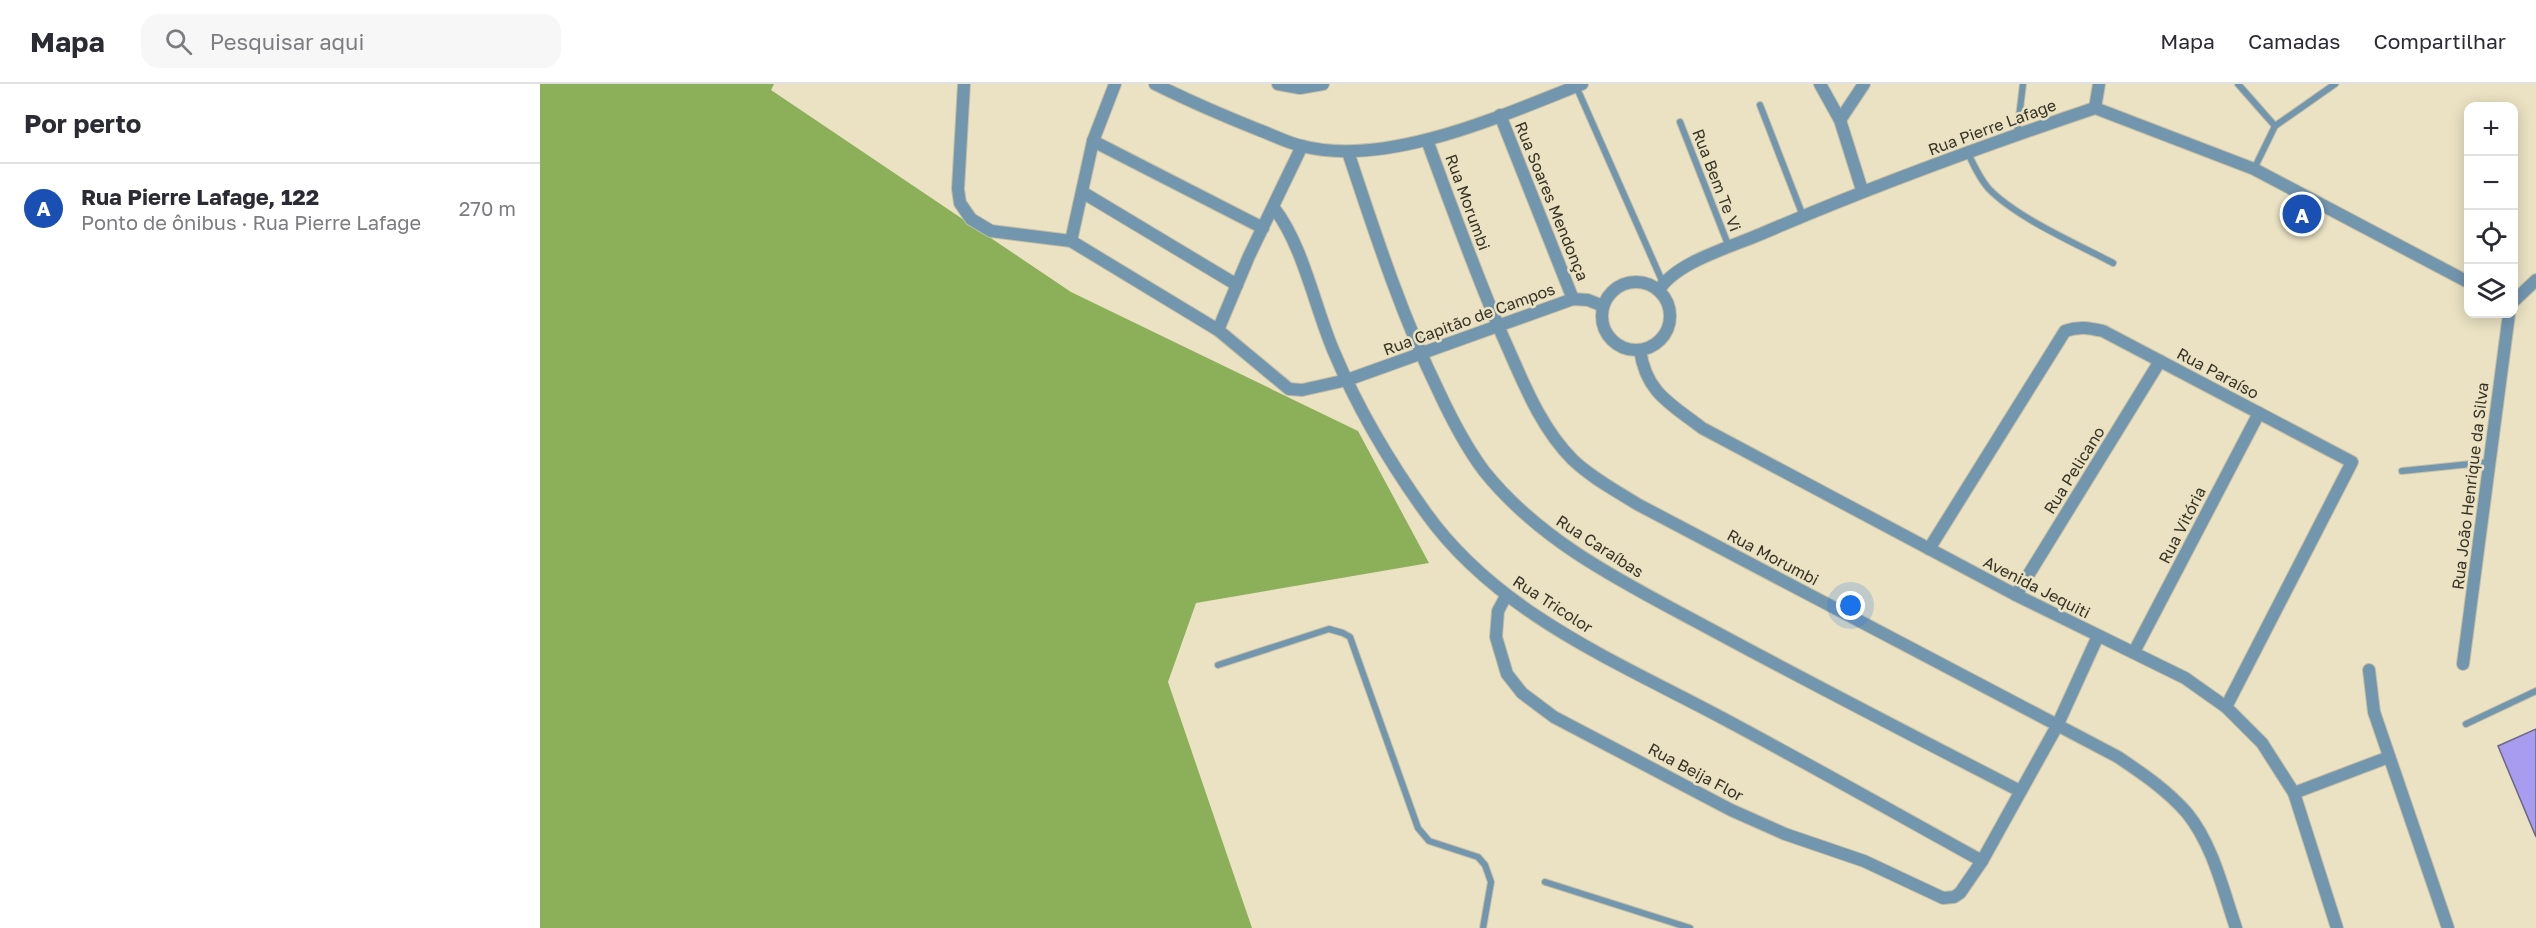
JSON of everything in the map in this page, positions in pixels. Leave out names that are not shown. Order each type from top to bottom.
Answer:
[{"type":"street","points":[[964,84],[958,189],[964,211],[970,219],[991,231],[1071,241],[1093,141],[1115,84]]},
{"type":"street","points":[[1155,84],[1200,106],[1302,146],[1348,152],[1382,149],[1427,140],[1579,85]]},
{"type":"street","points":[[1278,84],[1300,88],[1323,84]]},
{"type":"street","points":[[1820,84],[1840,120],[1862,190]]},
{"type":"street","points":[[1840,120],[1864,84]]},
{"type":"street","points":[[2099,84],[2095,108],[2254,169],[2464,279]]},
{"type":"street","name":"Rua Pierre Lafage","points":[[1661,287],[1690,265],[1862,190],[2095,108]]},
{"type":"street","name":"Rua Soares Mendonça","points":[[1500,115],[1573,299]]},
{"type":"street","name":"Rua Morumbi","points":[[1427,140],[1465,244],[1532,401],[1550,431],[1573,459],[1596,478],[1637,504],[2118,757],[2150,778],[2188,814],[2201,835],[2216,867],[2236,928]]},
{"type":"street","points":[[1093,141],[1263,228]]},
{"type":"street","points":[[1218,330],[1302,146]]},
{"type":"street","name":"Rua Caraíbas","points":[[1348,152],[1376,237],[1420,354],[1451,417],[1484,471],[1514,503],[1551,536],[1598,568],[1748,650],[2020,791]]},
{"type":"street","points":[[1082,192],[1237,285]]},
{"type":"street","name":"Rua Tricolor","points":[[1274,208],[1288,229],[1333,351],[1347,380],[1395,468],[1428,517],[1466,560],[1506,596],[1545,622],[1634,673],[1760,738],[1982,861]]},
{"type":"street","name":"Rua Capitão de Campos","points":[[1071,241],[1218,330],[1289,389],[1302,390],[1347,380],[1573,299],[1588,300],[1603,306]]},
{"type":"street","points":[[2518,297],[2536,280]]},
{"type":"street","points":[[1639,282],[1661,287],[1670,310],[1667,332],[1660,341],[1640,350],[1618,346],[1610,338],[1602,317],[1603,306],[1608,295],[1617,287],[1627,283],[1639,282]]},
{"type":"street","name":"Rua João Henrique da Silva","points":[[2463,664],[2509,318]]},
{"type":"street","name":"Rua Paraíso","points":[[1929,549],[2065,331],[2074,327],[2103,331],[2352,462],[2226,707]]},
{"type":"street","name":"Avenida Jequiti","points":[[1640,350],[1643,370],[1648,382],[1666,401],[1702,428],[2016,596],[2185,678],[2226,707],[2262,743],[2294,794],[2337,928]]},
{"type":"street","name":"Rua Pelicano","points":[[2016,596],[2160,361]]},
{"type":"street","name":"Rua Vitória","points":[[2134,652],[2259,413]]},
{"type":"street","name":"Rua Beija Flor","points":[[1506,596],[1498,611],[1496,637],[1507,674],[1522,693],[1554,717],[1731,810],[1785,834],[1864,861],[1936,897],[1949,898],[1960,893],[1982,861]]},
{"type":"street","points":[[1982,861],[2057,726],[2098,636]]},
{"type":"street","points":[[2369,670],[2374,712],[2448,928]]},
{"type":"street","points":[[2294,794],[2390,757]]},
{"type":"lane","points":[[2017,135],[2024,84]]},
{"type":"lane","points":[[2238,84],[2275,126]]},
{"type":"lane","points":[[2254,169],[2275,126],[2335,84]]},
{"type":"lane","points":[[1579,85],[1661,287]]},
{"type":"lane","points":[[1760,105],[1803,216]]},
{"type":"lane","name":"Rua Bem Te Vi","points":[[1680,122],[1729,248]]},
{"type":"lane","points":[[1968,153],[1988,188],[2008,206],[2113,263]]},
{"type":"lane","points":[[2402,471],[2490,462]]},
{"type":"lane","points":[[1218,665],[1329,629],[1350,637],[1418,828],[1429,841],[1478,857],[1489,873],[1491,882],[1483,928]]},
{"type":"lane","points":[[2466,724],[2536,691]]},
{"type":"lane","points":[[1545,882],[1690,928]]},
{"type":"green space","points":[[540,84],[774,84],[771,90],[1071,292],[1358,431],[1429,563],[1196,603],[1168,682],[1252,928],[540,928]]},
{"type":"building","points":[[2536,729],[2536,837],[2498,746]]},
{"type":"place","name":"Rua Pierre Lafage, 122","points":[[2302,214]]}]
